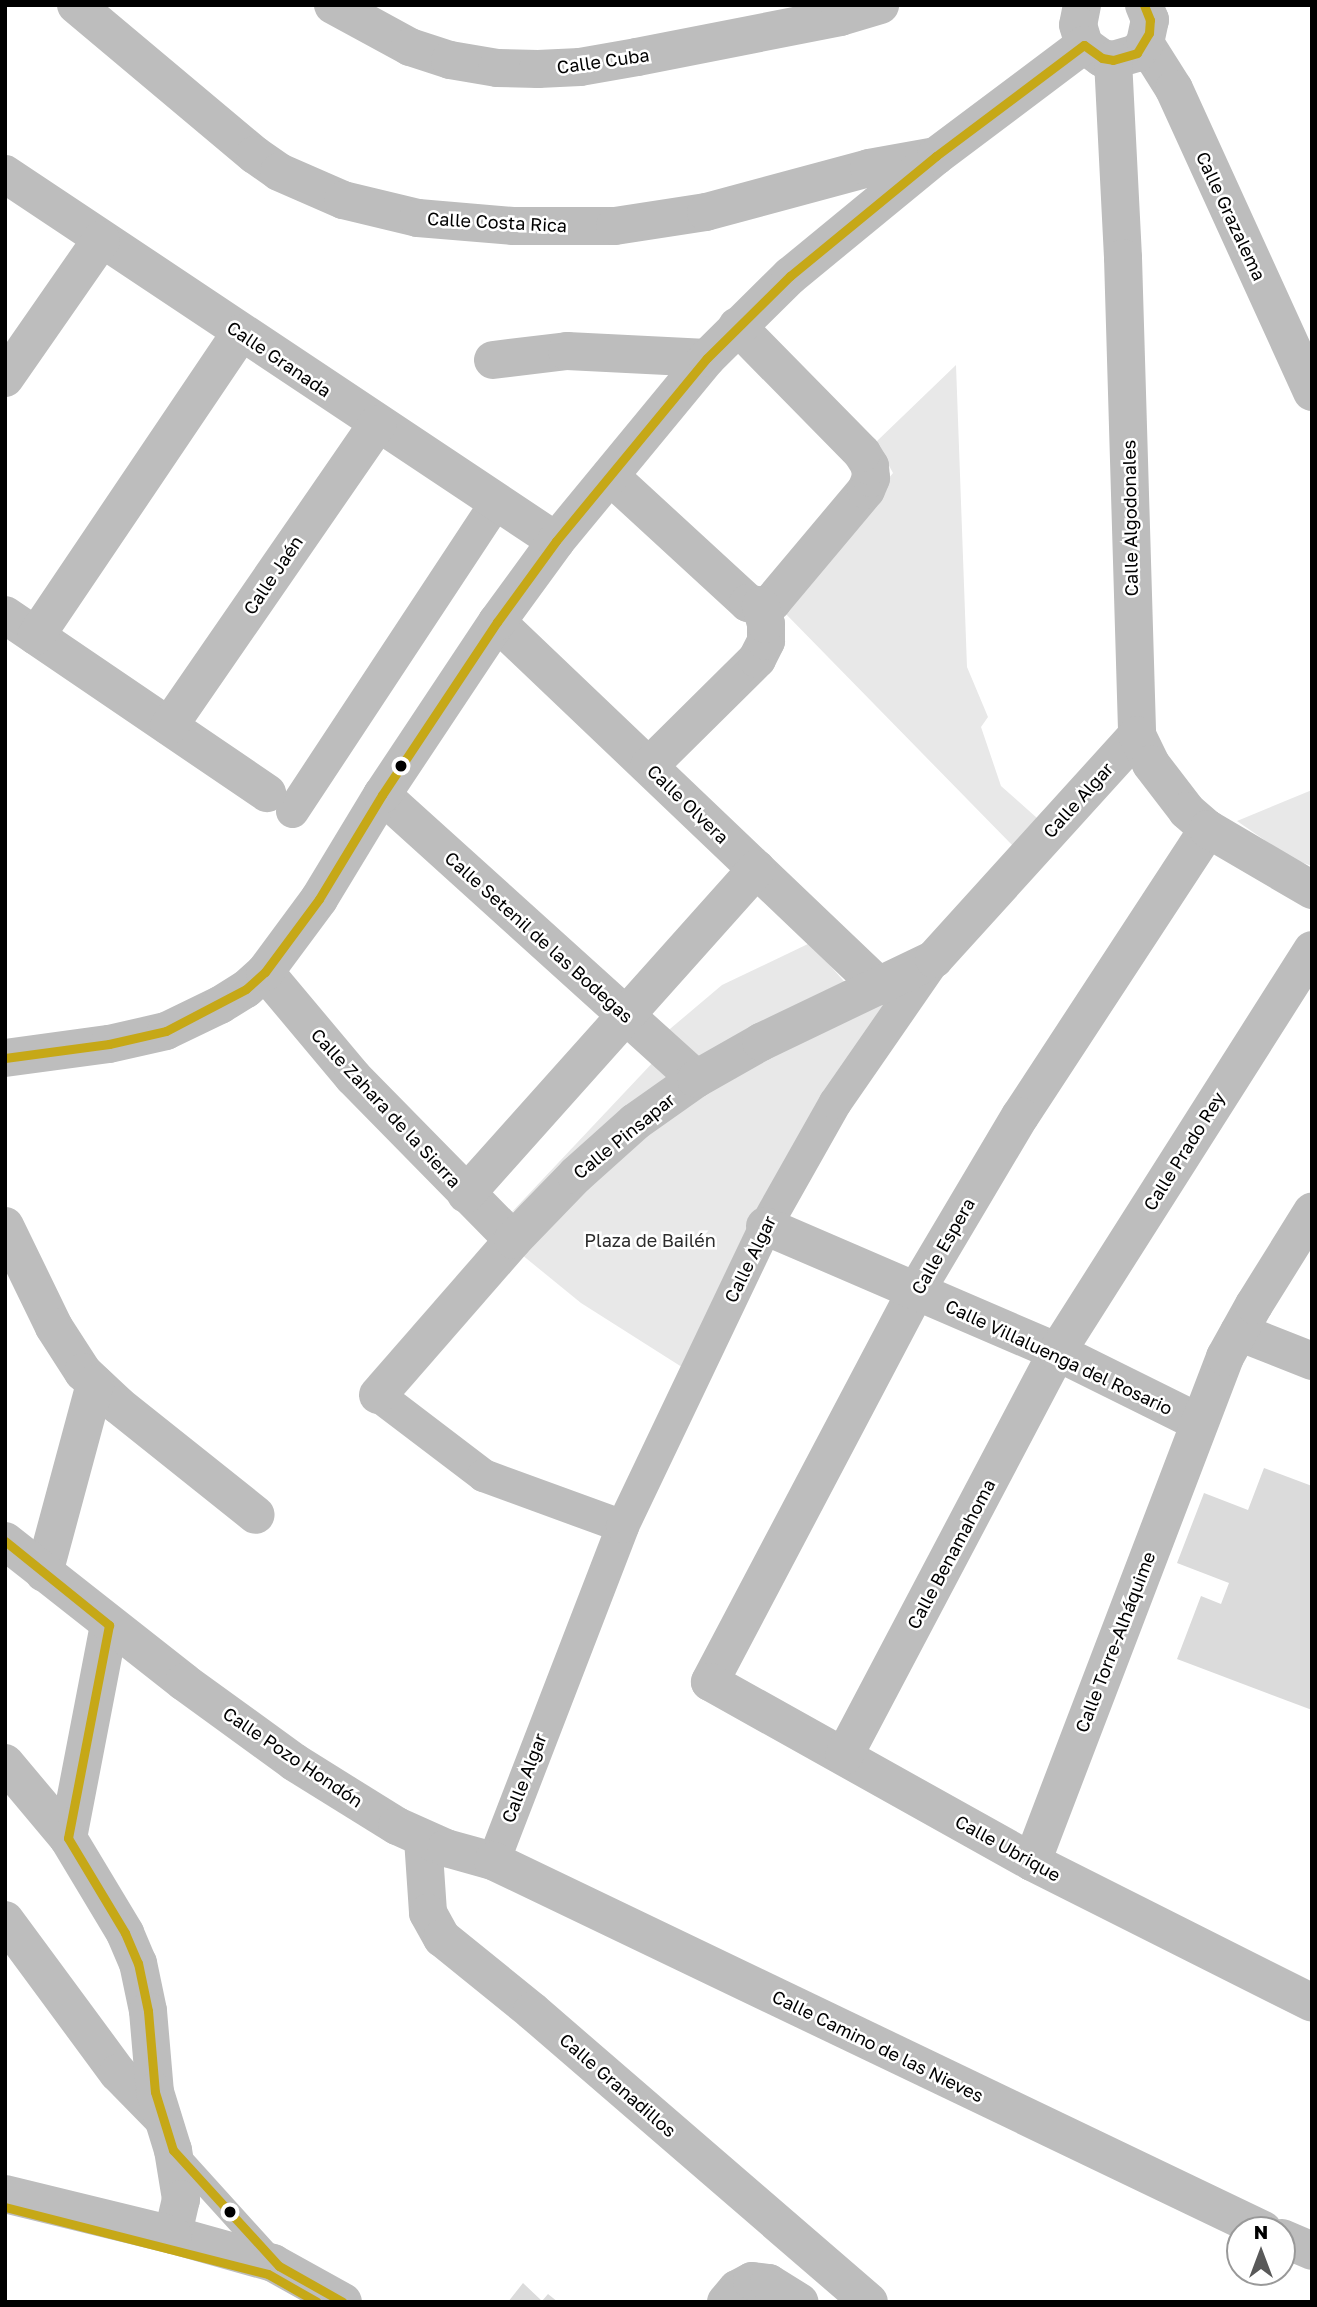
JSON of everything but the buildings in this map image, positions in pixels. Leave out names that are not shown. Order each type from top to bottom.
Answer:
[{"type":"street","name":"Calle Costa Rica","points":[[76,5],[255,155],[279,172],[343,200],[418,218],[513,226],[615,226],[706,212],[869,168],[936,156]]},
{"type":"street","name":"Calle Cuba","points":[[333,5],[398,41],[440,57],[497,68],[538,69],[580,67],[637,57],[839,17],[880,5]]},
{"type":"street","points":[[1082,5],[1078,25],[1114,49]]},
{"type":"street","points":[[5,1058],[109,1044],[166,1031],[246,989],[264,972],[318,899],[382,795],[497,622],[556,541],[707,358],[790,276],[936,156],[1114,49],[1150,20],[1144,5]]},
{"type":"street","name":"Calle Grazalema","points":[[1114,49],[1174,89],[1312,392]]},
{"type":"street","name":"Calle Algodonales","points":[[1114,49],[1137,735],[1168,791],[1208,829],[1312,890]]},
{"type":"street","name":"Calle Granada","points":[[5,174],[556,541]]},
{"type":"street","points":[[5,378],[101,240]]},
{"type":"street","points":[[610,476],[748,603],[761,606],[772,602],[866,490],[871,478],[870,466],[862,453],[737,326]]},
{"type":"street","points":[[240,333],[20,625],[279,802],[496,502]]},
{"type":"street","points":[[493,360],[567,351],[707,358]]},
{"type":"street","name":"Calle Jaén","points":[[169,726],[377,424]]},
{"type":"street","points":[[649,766],[757,659],[766,641],[766,624],[761,606]]},
{"type":"street","name":"Calle Olvera","points":[[497,622],[879,986]]},
{"type":"street","name":"Calle Algar","points":[[493,1861],[622,1526],[765,1226],[835,1102],[934,959],[1137,735]]},
{"type":"street","name":"Calle Setenil de las Bodegas","points":[[382,795],[696,1079]]},
{"type":"street","name":"Calle Espera","points":[[710,1682],[916,1291],[1020,1116],[1208,829]]},
{"type":"street","points":[[466,1194],[757,869]]},
{"type":"street","name":"Calle Prado Rey","points":[[1057,1352],[1312,950]]},
{"type":"street","name":"Calle Pinsapar","points":[[378,1395],[513,1240],[605,1148],[635,1122],[696,1079],[761,1042],[934,959]]},
{"type":"street","name":"Calle Zahara de la Sierra","points":[[264,972],[353,1077],[513,1240]]},
{"type":"street","name":"Calle Torre-Alháquime","points":[[1032,1862],[1198,1422],[1239,1332],[1312,1212]]},
{"type":"street","points":[[5,1226],[54,1327],[83,1373],[256,1515]]},
{"type":"street","name":"Calle Villaluenga del Rosario","points":[[765,1226],[1057,1352],[1198,1422]]},
{"type":"street","points":[[1239,1332],[1312,1361]]},
{"type":"street","name":"Calle Benamahoma","points":[[844,1756],[1057,1352]]},
{"type":"street","points":[[44,1573],[95,1384]]},
{"type":"street","points":[[378,1395],[483,1475],[622,1526]]},
{"type":"street","name":"Calle Pozo Hondón","points":[[5,1541],[109,1625],[294,1762],[397,1826],[423,1839],[493,1861]]},
{"type":"street","points":[[68,1838],[109,1625]]},
{"type":"street","name":"Calle Ubrique","points":[[710,1682],[1032,1862],[1312,2003]]},
{"type":"street","points":[[5,1763],[68,1838],[125,1933],[138,1963],[148,2011],[154,2082],[181,2199],[173,2235]]},
{"type":"street","name":"Calle Granadillos","points":[[423,1839],[428,1913],[442,1938],[533,2011],[869,2302]]},
{"type":"street","name":"Calle Camino de las Nieves","points":[[493,1861],[1234,2216]]},
{"type":"street","points":[[5,1920],[118,2073],[168,2135]]},
{"type":"street","points":[[5,2194],[173,2235],[279,2266],[342,2302]]},
{"type":"street","points":[[726,2302],[744,2284],[759,2281],[776,2286],[799,2302]]},
{"type":"lane","points":[[168,2135],[279,2266]]},
{"type":"green space","points":[[956,365],[967,667],[988,717],[981,727],[1001,786],[1037,818],[1014,847],[781,609],[893,473],[876,442]]},
{"type":"green space","points":[[1312,790],[1312,866],[1292,859],[1237,821]]},
{"type":"green space","points":[[810,943],[850,988],[697,1067],[664,1034],[722,985]]},
{"type":"green space","name":"Plaza de Bailén","points":[[887,999],[685,1369],[581,1303],[516,1250],[702,1089]]},
{"type":"green space","points":[[657,1058],[680,1079],[509,1215]]},
{"type":"transit line","points":[[5,1058],[109,1044],[166,1031],[246,989],[265,972],[319,899],[382,795],[497,622],[556,541],[707,358],[790,276],[936,156],[1084,45],[1102,58],[1113,60],[1137,53],[1149,33],[1150,20],[1144,5]]},
{"type":"transit line","points":[[5,1541],[109,1625],[68,1838],[125,1933],[138,1963],[148,2011],[155,2092],[173,2150],[279,2266],[343,2302]]},
{"type":"transit line","points":[[5,2207],[268,2274],[317,2302]]}]
